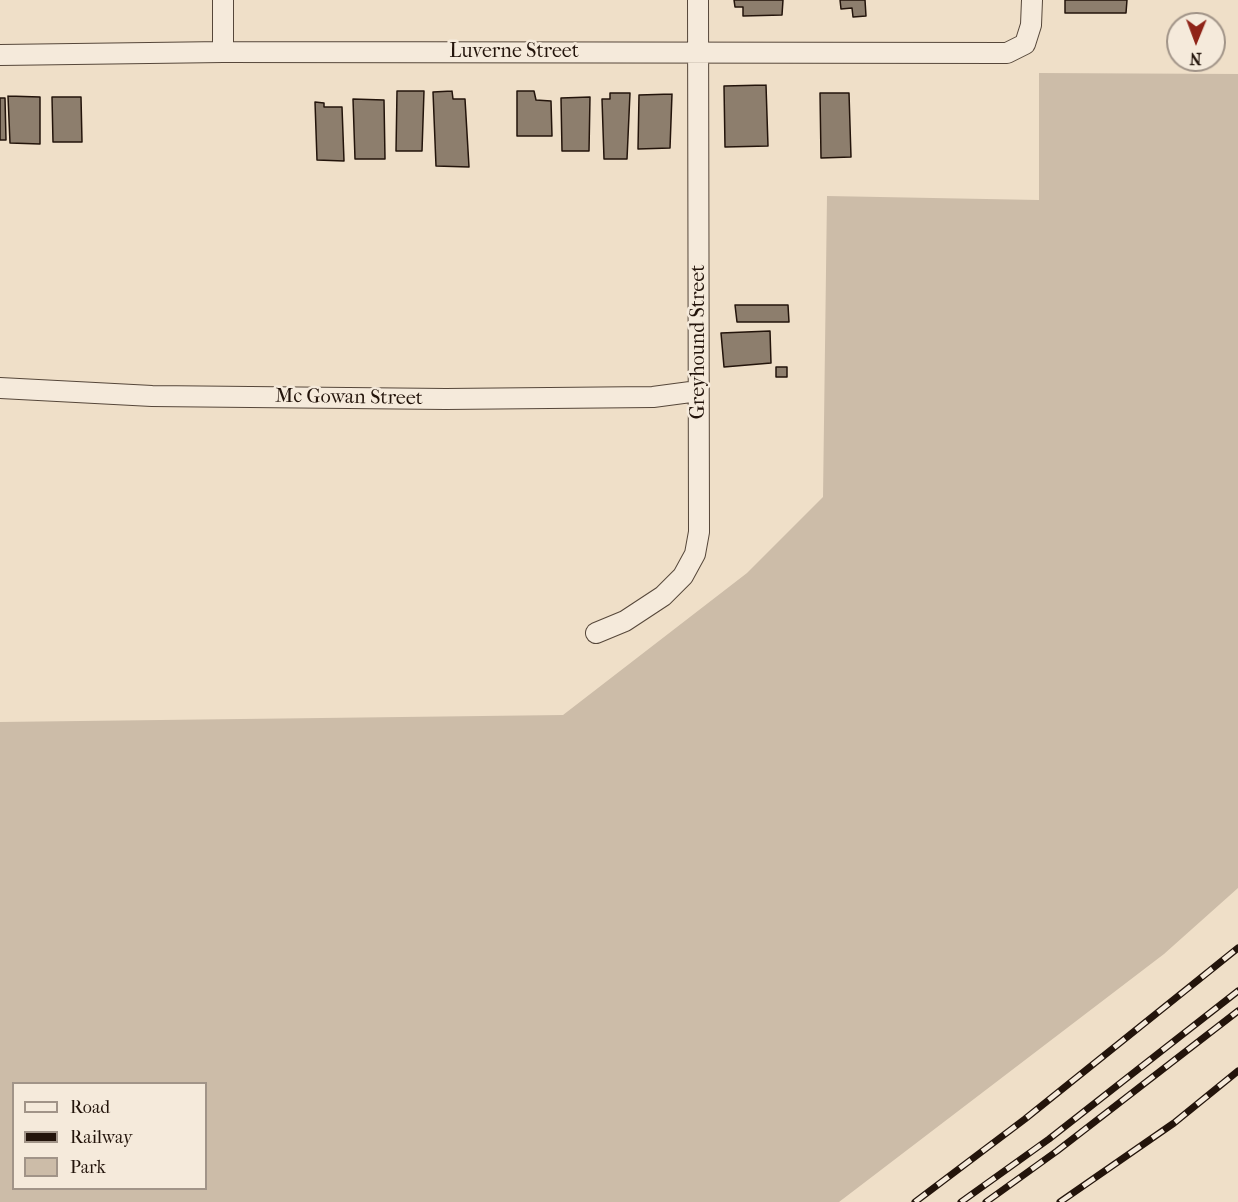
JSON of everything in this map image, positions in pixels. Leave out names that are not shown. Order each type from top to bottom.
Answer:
[{"type":"street","points":[[223,0],[223,52]]},
{"type":"street","name":"Greyhound Street","points":[[596,633],[625,621],[663,596],[683,576],[696,554],[699,532],[698,0]]},
{"type":"street","name":"Luverne Street","points":[[0,56],[223,52],[1007,53],[1014,52],[1025,44],[1031,26],[1032,0]]},
{"type":"street","name":"Mc Gowan Street","points":[[0,388],[152,396],[446,399],[653,397],[698,392]]},
{"type":"green space","points":[[1039,73],[1238,74],[1238,888],[1164,954],[839,1202],[0,1202],[0,722],[563,715],[747,573],[823,497],[827,196],[1039,200]]},
{"type":"building","points":[[734,0],[783,0],[782,15],[743,16],[743,7],[735,7]]},
{"type":"building","points":[[840,0],[865,0],[866,16],[853,17],[852,8],[841,9]]},
{"type":"building","points":[[1065,0],[1127,0],[1126,13],[1065,13]]},
{"type":"building","points":[[766,85],[768,146],[725,147],[724,86]]},
{"type":"building","points":[[397,91],[424,91],[422,151],[396,151]]},
{"type":"building","points":[[452,91],[453,99],[465,99],[469,167],[436,166],[433,92]]},
{"type":"building","points":[[517,91],[534,91],[536,100],[551,101],[552,136],[517,136]]},
{"type":"building","points":[[610,93],[630,93],[627,159],[604,159],[602,99],[610,99]]},
{"type":"building","points":[[820,93],[849,93],[851,157],[821,158]]},
{"type":"building","points":[[672,94],[670,148],[638,149],[639,95]]},
{"type":"building","points":[[8,96],[40,97],[40,144],[10,143]]},
{"type":"building","points":[[52,97],[81,97],[82,142],[53,142]]},
{"type":"building","points":[[590,97],[589,151],[562,151],[561,98]]},
{"type":"building","points":[[0,98],[5,98],[6,140],[0,140]]},
{"type":"building","points":[[353,99],[384,100],[385,159],[355,159]]},
{"type":"building","points":[[315,102],[324,103],[324,107],[342,107],[344,161],[317,160]]},
{"type":"building","points":[[735,305],[788,305],[789,322],[737,322]]},
{"type":"building","points":[[770,331],[771,363],[724,367],[721,333]]},
{"type":"building","points":[[776,367],[787,367],[787,377],[776,377]]},
{"type":"railway","points":[[915,1202],[1025,1119],[1238,948]]},
{"type":"railway","points":[[961,1202],[1049,1139],[1238,991]]},
{"type":"railway","points":[[986,1202],[1057,1151],[1238,1011]]},
{"type":"railway","points":[[1060,1202],[1174,1123],[1238,1071]]}]
